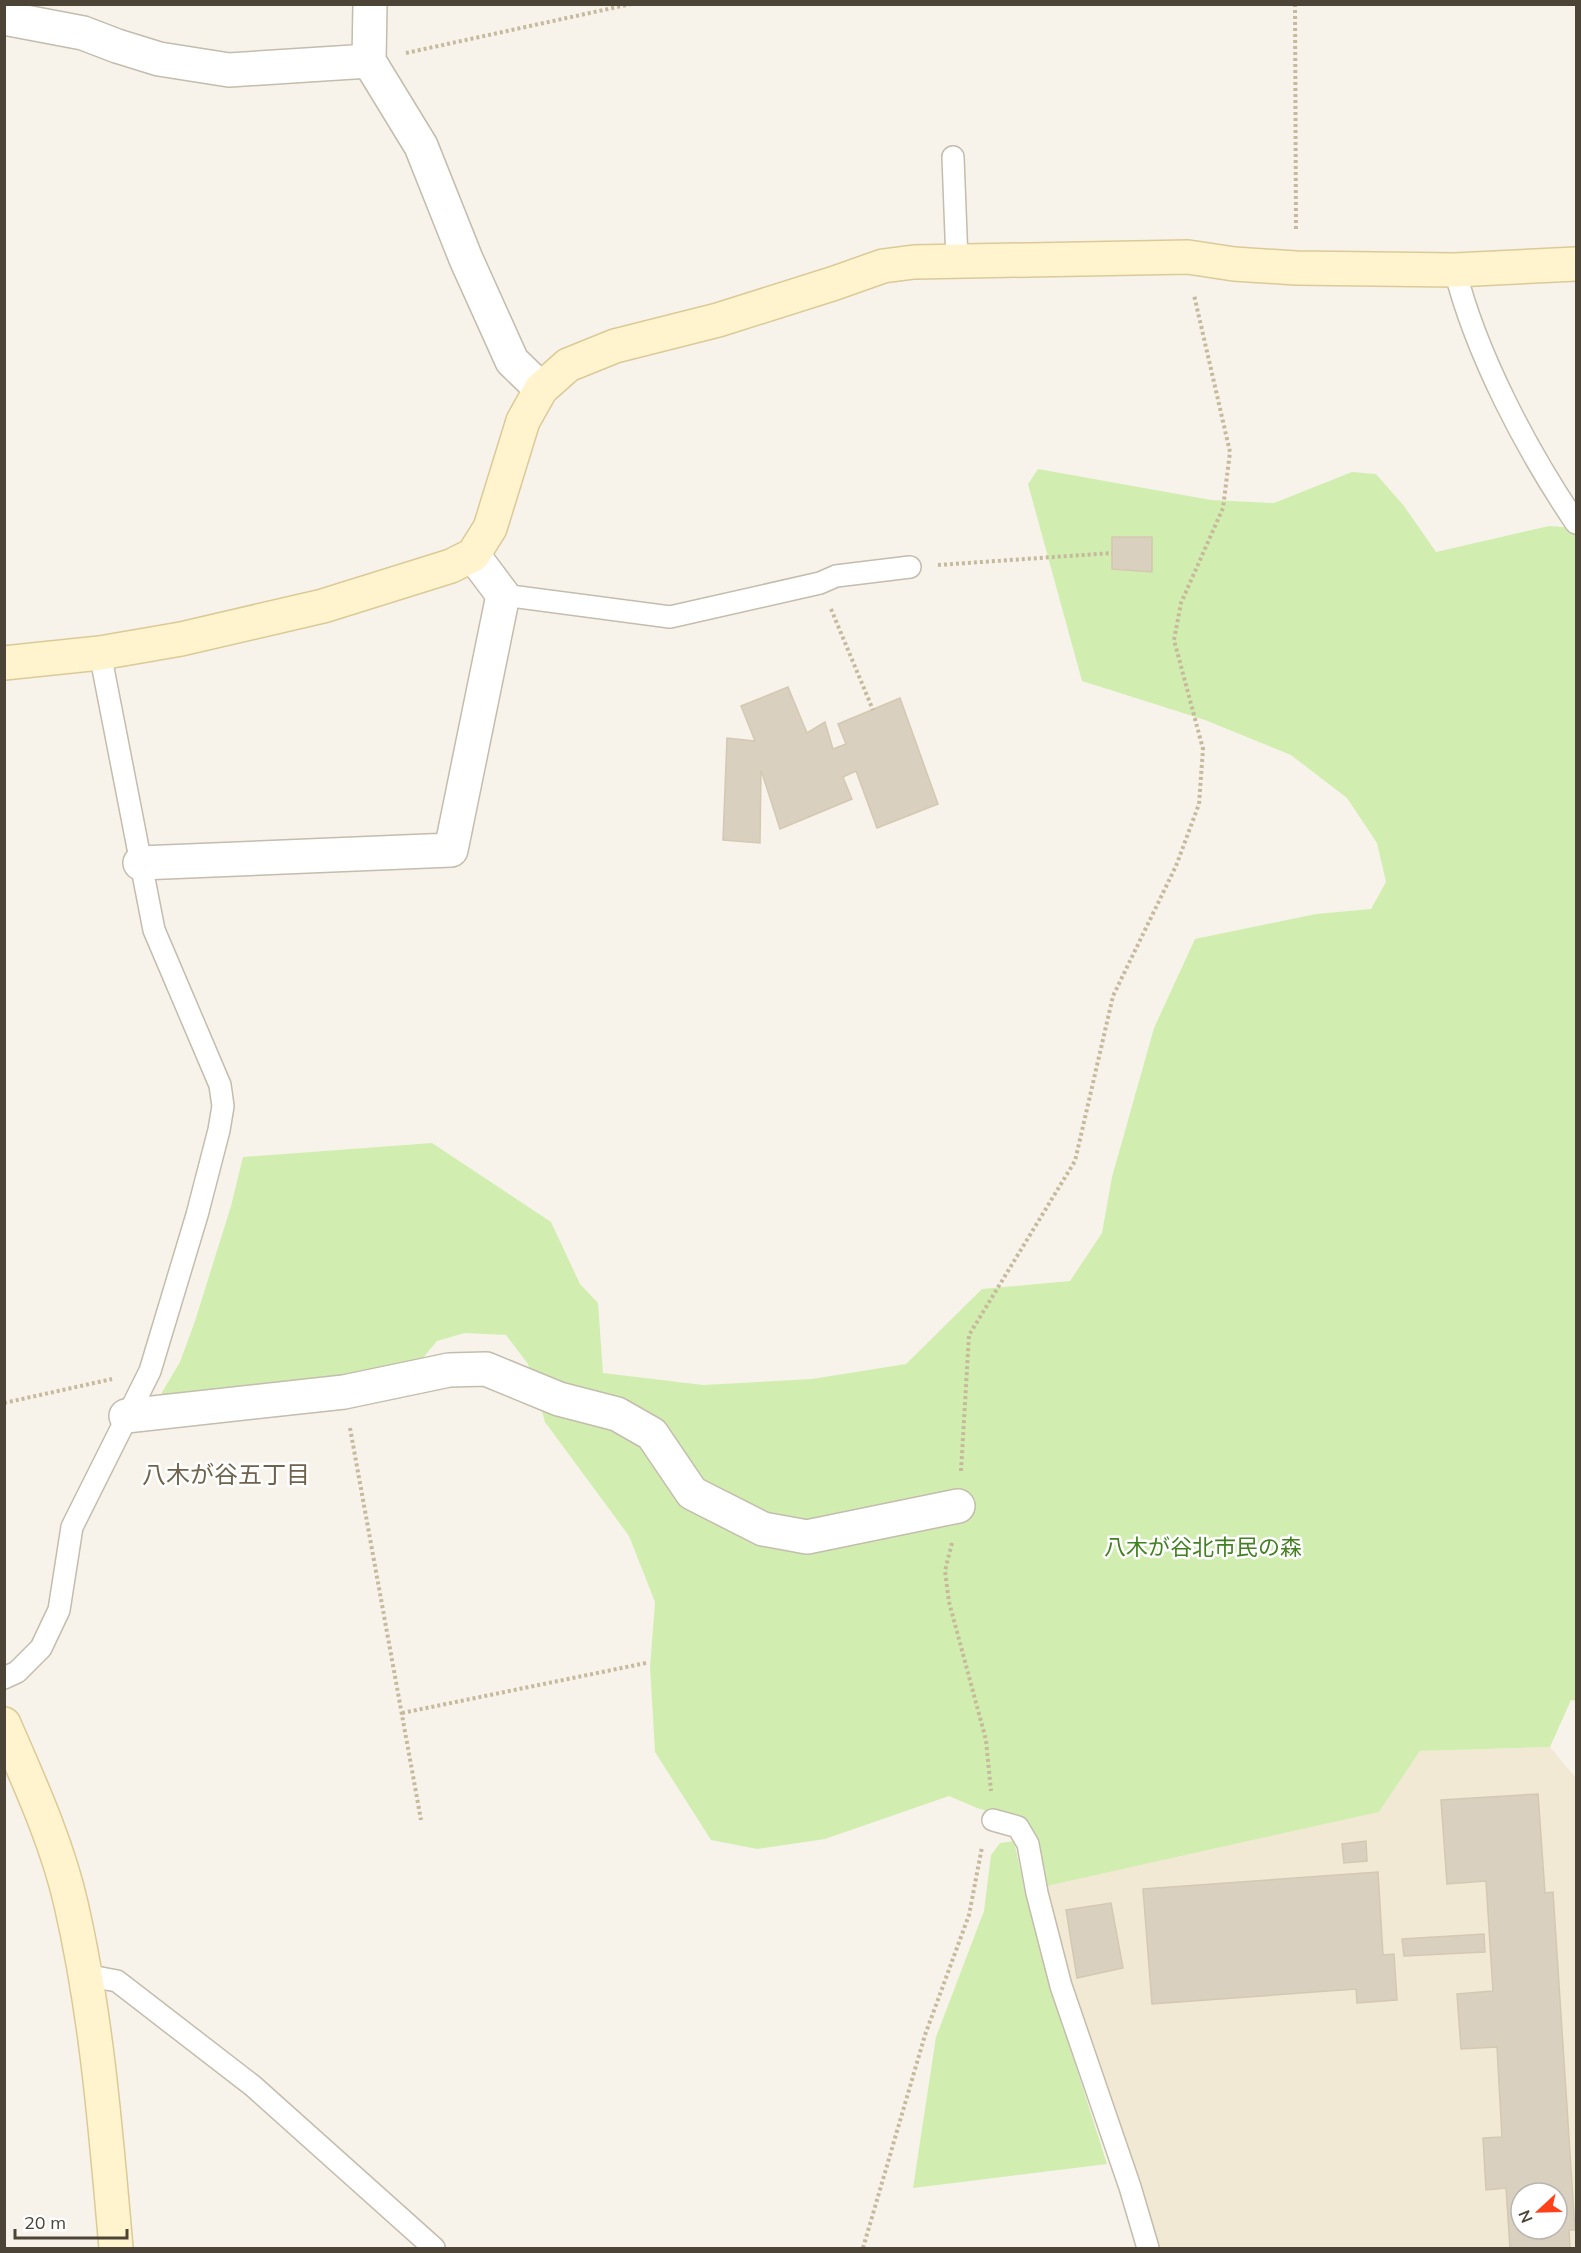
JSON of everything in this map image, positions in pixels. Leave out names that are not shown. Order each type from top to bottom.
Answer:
[{"type":"street","points":[[370,4],[369,61],[421,146],[466,259],[512,362],[541,389]]},
{"type":"street","points":[[4,18],[83,33],[159,59],[229,70],[369,61]]},
{"type":"street","points":[[4,663],[100,653],[181,639],[323,606],[452,566],[473,555],[490,528],[523,421],[541,389],[568,365],[615,346],[718,320],[836,284],[884,266],[914,262],[1188,257],[1234,264],[1296,268],[1455,270],[1576,264]]},
{"type":"street","points":[[140,862],[451,850],[503,595],[473,555]]},
{"type":"street","points":[[126,1416],[344,1392],[449,1370],[486,1369],[559,1399],[617,1414],[652,1434],[692,1493],[764,1529],[807,1537],[958,1506]]},
{"type":"street","points":[[4,1724],[54,1848],[71,1902],[98,2068],[116,2248]]},
{"type":"lane","points":[[953,157],[957,261]]},
{"type":"lane","points":[[1455,270],[1476,334],[1511,413],[1576,522]]},
{"type":"lane","points":[[503,595],[670,617],[820,583],[836,576],[910,567]]},
{"type":"lane","points":[[4,1678],[17,1672],[40,1648],[59,1610],[72,1527],[150,1371],[197,1215],[223,1106],[220,1085],[154,930],[100,653]]},
{"type":"lane","points":[[993,1820],[1018,1827],[1028,1844],[1037,1893],[1062,1986],[1130,2187],[1148,2248]]},
{"type":"lane","points":[[84,1975],[117,1981],[253,2086],[434,2248]]},
{"type":"path","points":[[369,61],[632,4]]},
{"type":"path","points":[[1295,4],[1296,268]]},
{"type":"path","points":[[863,2248],[925,2035],[969,1915],[981,1852],[993,1820],[986,1740],[949,1602],[945,1571],[958,1506],[969,1335],[1075,1161],[1113,996],[1176,866],[1199,804],[1203,749],[1174,640],[1181,603],[1223,508],[1230,452],[1191,283],[1188,257]]},
{"type":"path","points":[[910,567],[1112,553]]},
{"type":"path","points":[[820,583],[873,710]]},
{"type":"path","points":[[4,1403],[150,1371]]},
{"type":"path","points":[[344,1392],[421,1820]]},
{"type":"path","points":[[402,1713],[646,1663]]},
{"type":"shaded area","points":[[1550,1747],[1576,1778],[1576,2248],[1158,2248],[1140,2185],[1070,1980],[1047,1886],[1379,1812],[1420,1751]]},
{"type":"green space","name":"八木が谷北市民の森","points":[[1038,469],[1211,500],[1274,503],[1352,472],[1376,474],[1404,506],[1436,552],[1549,526],[1576,528],[1576,1701],[1571,1700],[1550,1747],[1420,1751],[1379,1812],[1047,1886],[1037,1838],[1027,1823],[977,1808],[949,1796],[825,1839],[757,1849],[711,1840],[655,1752],[650,1667],[655,1602],[629,1536],[545,1422],[528,1364],[506,1335],[465,1333],[437,1341],[418,1364],[353,1376],[158,1399],[180,1362],[195,1321],[231,1206],[243,1157],[432,1143],[551,1222],[580,1284],[598,1303],[603,1373],[703,1385],[812,1379],[906,1364],[982,1289],[1070,1281],[1102,1233],[1112,1177],[1154,1028],[1195,939],[1316,914],[1371,909],[1386,882],[1377,843],[1347,798],[1291,755],[1205,720],[1082,681],[1028,484]]},
{"type":"green space","points":[[1014,1841],[1026,1896],[1052,1991],[1107,2164],[913,2188],[936,2037],[984,1911],[991,1855],[1000,1843]]},
{"type":"building","points":[[1112,537],[1152,537],[1152,572],[1112,569]]},
{"type":"building","points":[[788,687],[807,733],[825,722],[833,749],[846,744],[838,724],[900,698],[938,804],[877,828],[856,771],[843,777],[852,799],[780,829],[761,770],[760,843],[723,840],[727,738],[755,741],[741,706]]},
{"type":"building","points":[[1538,1794],[1545,1893],[1553,1892],[1575,2230],[1569,2230],[1569,2181],[1509,2181],[1509,2233],[1506,2188],[1486,2190],[1483,2138],[1502,2137],[1497,2047],[1461,2049],[1457,1994],[1493,1991],[1486,1881],[1447,1884],[1441,1800]]},
{"type":"building","points":[[1366,1841],[1367,1861],[1344,1863],[1342,1844]]},
{"type":"building","points":[[1378,1872],[1383,1955],[1394,1954],[1397,2000],[1357,2003],[1356,1989],[1152,2004],[1143,1889]]},
{"type":"building","points":[[1111,1903],[1123,1968],[1077,1978],[1066,1910]]},
{"type":"building","points":[[1484,1934],[1485,1952],[1404,1956],[1402,1939]]},
{"type":"building","points":[[1569,2230],[1570,2248],[1510,2248],[1510,2241],[1569,2241]]},
{"type":"district","name":"八木が谷五丁目","points":[[226,1474]]}]
